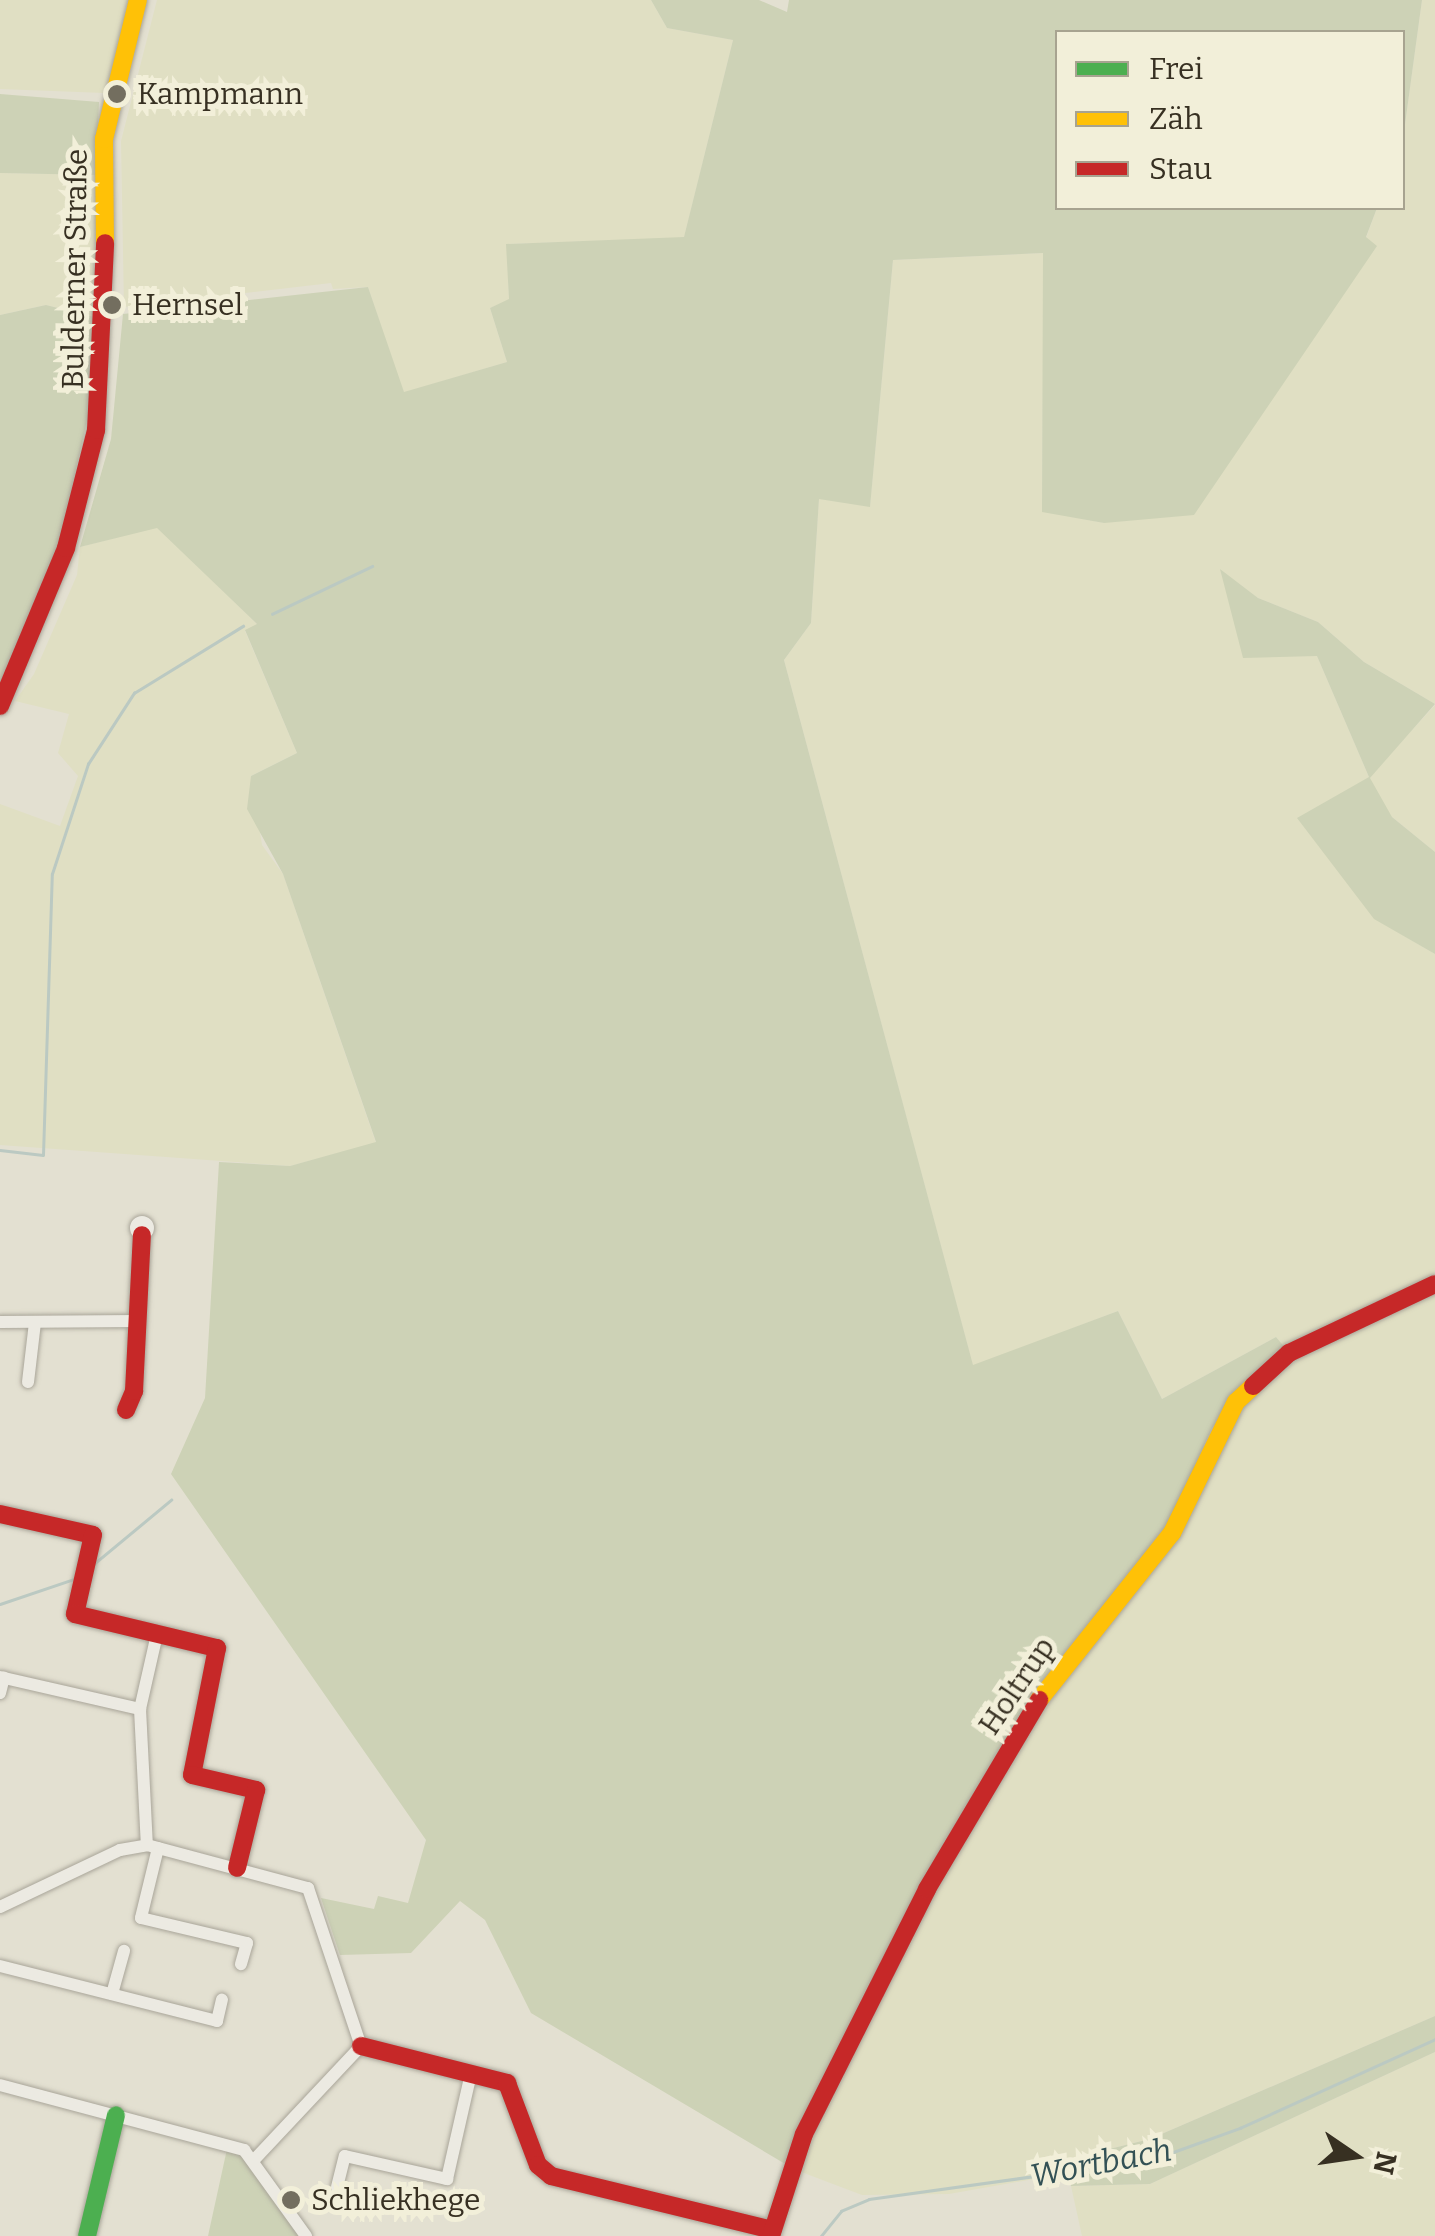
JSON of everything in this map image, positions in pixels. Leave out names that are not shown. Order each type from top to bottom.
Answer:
[{"type":"street","name":"Bulderner Straße","points":[[0,706],[66,548],[93,447],[105,324],[104,139],[138,0]]},
{"type":"street","points":[[126,1410],[134,1391],[142,1235]]},
{"type":"street","name":"Holtrup","points":[[771,2233],[804,2134],[927,1888],[1056,1672],[1172,1533],[1236,1402],[1289,1353],[1435,1284]]},
{"type":"street","points":[[0,1322],[136,1321]]},
{"type":"street","points":[[28,1382],[35,1322]]},
{"type":"street","points":[[0,1514],[94,1535],[75,1614],[217,1648],[192,1775],[256,1790],[236,1868]]},
{"type":"street","points":[[158,1634],[140,1709],[152,1847],[141,1918],[247,1943],[242,1964]]},
{"type":"street","points":[[0,1693],[2,1677],[140,1709]]},
{"type":"street","points":[[0,1908],[120,1850],[152,1847],[308,1888],[360,2046]]},
{"type":"street","points":[[112,1994],[124,1951]]},
{"type":"street","points":[[0,1966],[217,2020],[222,2000]]},
{"type":"street","points":[[360,2046],[510,2086],[538,2165],[550,2176],[771,2233]]},
{"type":"street","points":[[255,2158],[360,2046]]},
{"type":"street","points":[[337,2186],[345,2156],[446,2179],[471,2074]]},
{"type":"street","points":[[0,2085],[229,2143],[255,2158],[306,2236]]},
{"type":"street","points":[[86,2236],[116,2115]]},
{"type":"green space","points":[[0,0],[132,0],[105,93],[0,89]]},
{"type":"green space","points":[[157,0],[651,0],[667,28],[733,40],[684,238],[507,244],[509,300],[490,308],[507,362],[403,393],[368,287],[333,289],[331,283],[124,307],[121,141]]},
{"type":"green space","points":[[651,0],[759,0],[787,12],[789,0],[1422,0],[1405,124],[1405,30],[1055,30],[1055,210],[1376,210],[1366,237],[1377,246],[1194,515],[1104,523],[1042,512],[1043,253],[893,260],[870,507],[819,499],[811,623],[784,660],[973,1365],[1118,1311],[1162,1399],[1276,1337],[1287,1350],[1255,1374],[1212,1428],[1167,1528],[1019,1716],[922,1886],[787,2165],[531,2013],[485,1920],[460,1901],[411,1953],[340,1955],[321,1898],[374,1909],[378,1896],[408,1903],[426,1840],[171,1474],[205,1398],[219,1162],[290,1166],[376,1142],[283,874],[247,809],[251,776],[297,753],[245,630],[257,624],[157,528],[80,547],[111,439],[123,314],[368,287],[404,392],[507,362],[490,308],[509,299],[506,244],[684,237],[733,40],[667,28]]},
{"type":"green space","points":[[1422,0],[1435,0],[1435,704],[1364,662],[1318,622],[1258,598],[1221,571],[1240,629],[1317,656],[1369,777],[1435,705],[1435,852],[1392,817],[1374,918],[1435,954],[1435,1280],[1287,1350],[1276,1337],[1162,1399],[1118,1311],[973,1366],[784,660],[811,623],[819,498],[870,506],[893,260],[1044,253],[1042,511],[1104,523],[1376,247],[1366,238],[1376,210],[1405,210],[1405,124]]},
{"type":"green space","points":[[0,94],[99,102],[96,175],[0,173]]},
{"type":"green space","points":[[0,173],[96,175],[98,318],[46,305],[0,315]]},
{"type":"green space","points":[[46,305],[98,318],[93,393],[60,542],[0,687],[0,315]]},
{"type":"green space","points":[[157,527],[258,625],[245,631],[297,753],[251,776],[262,845],[283,874],[376,1143],[290,1166],[0,1145],[0,804],[60,826],[78,776],[58,753],[69,714],[15,701],[34,674],[77,575],[80,547]]},
{"type":"green space","points":[[1220,569],[1258,598],[1318,622],[1364,662],[1435,704],[1370,778],[1392,817],[1435,852],[1435,954],[1374,919],[1297,818],[1369,777],[1317,656],[1243,658]]},
{"type":"green space","points":[[1435,1289],[1435,2016],[1150,2139],[1085,2155],[1068,2173],[949,2194],[862,2195],[796,2170],[931,1890],[1028,1722],[1242,1405],[1292,1357]]},
{"type":"green space","points":[[1435,2016],[1435,2052],[1150,2184],[1071,2186],[1068,2173],[1085,2155],[1150,2139]]},
{"type":"green space","points":[[1435,2052],[1435,2236],[1082,2236],[1071,2186],[1150,2184]]},
{"type":"green space","points":[[227,2149],[251,2159],[303,2236],[208,2236]]},
{"type":"waterway","points":[[272,614],[372,566]]},
{"type":"waterway","points":[[0,1150],[43,1155],[52,874],[88,764],[134,693],[243,626]]},
{"type":"waterway","points":[[95,1563],[171,1500]]},
{"type":"waterway","points":[[0,1604],[74,1579]]},
{"type":"waterway","name":"Wortbach","points":[[821,2236],[841,2211],[869,2199],[1151,2160],[1240,2128],[1435,2039]]},
{"type":"traffic: fast","points":[[87,2236],[116,2115]]},
{"type":"traffic: slow","points":[[105,243],[104,139],[138,0]]},
{"type":"traffic: slow","points":[[1039,1700],[1172,1533],[1236,1402],[1253,1386]]},
{"type":"traffic: jam","points":[[0,706],[66,548],[96,430],[105,243]]},
{"type":"traffic: jam","points":[[126,1410],[134,1391],[142,1235]]},
{"type":"traffic: jam","points":[[1253,1386],[1289,1353],[1435,1284]]},
{"type":"traffic: jam","points":[[0,1514],[93,1535],[75,1614],[217,1648],[192,1775],[256,1790],[237,1868]]},
{"type":"traffic: jam","points":[[771,2236],[804,2134],[927,1889],[1039,1700]]},
{"type":"traffic: jam","points":[[361,2046],[507,2083],[538,2165],[551,2176],[772,2230]]},
{"type":"place","name":"Kampmann","points":[[117,94]]},
{"type":"place","name":"Hernsel","points":[[112,305]]},
{"type":"place","name":"Schliekhege","points":[[291,2200]]}]
